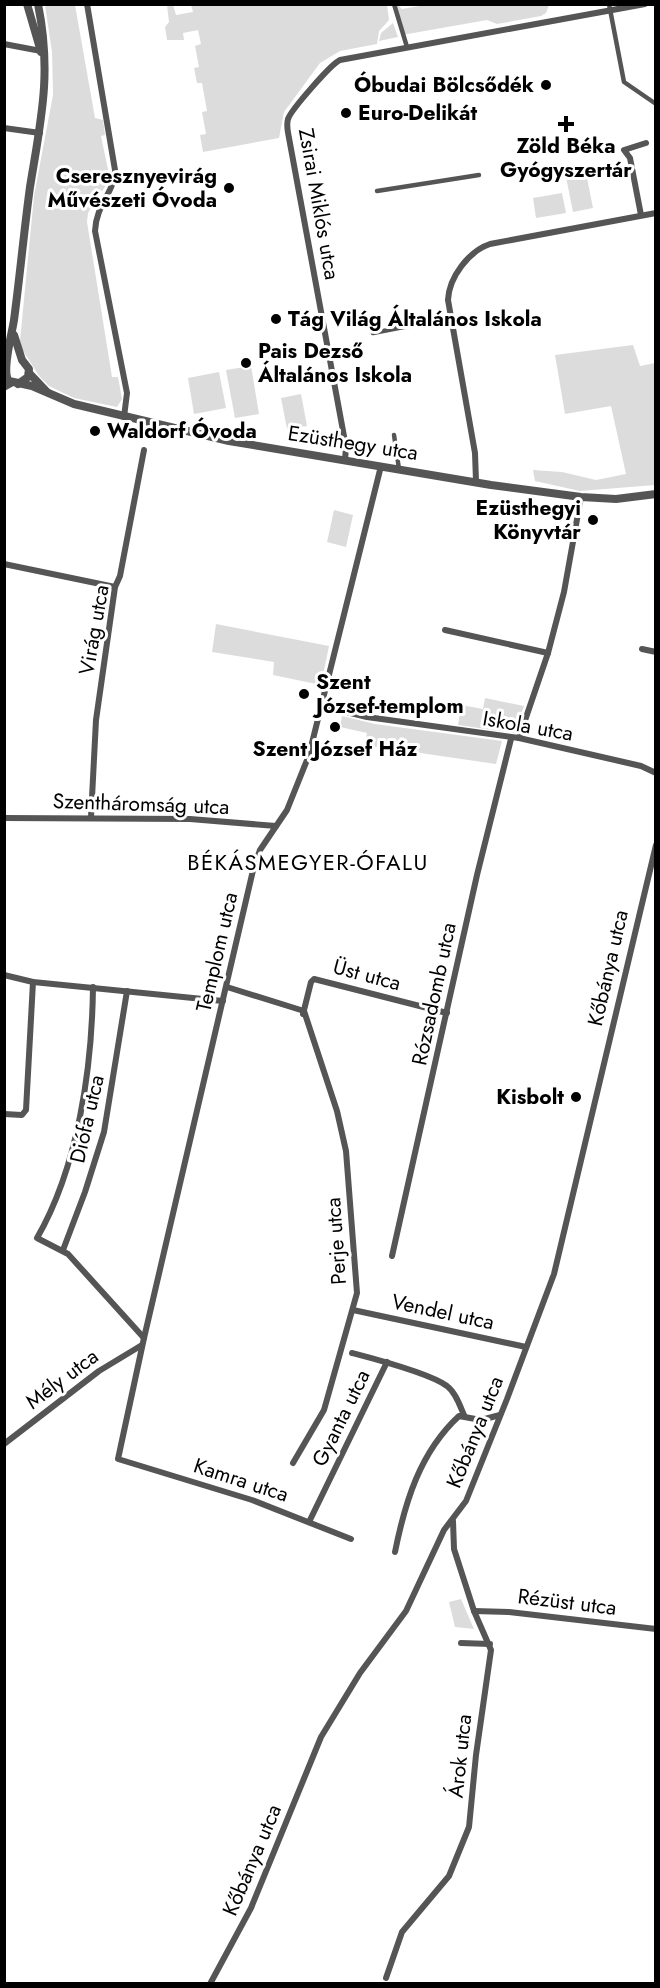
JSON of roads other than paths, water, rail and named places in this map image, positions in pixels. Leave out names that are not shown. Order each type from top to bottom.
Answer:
[{"type":"street","points":[[27,4],[46,68]]},
{"type":"street","points":[[15,384],[5,374],[13,330],[30,188],[40,133],[46,68],[38,4]]},
{"type":"street","points":[[87,4],[116,170],[115,180],[98,209],[95,231],[127,393],[124,417]]},
{"type":"street","points":[[394,4],[407,47]]},
{"type":"street","name":"Zsirai Miklós utca","points":[[345,460],[346,447],[290,146],[288,121],[292,112],[300,106],[333,63],[349,57],[645,4]]},
{"type":"street","points":[[607,9],[624,82],[656,104]]},
{"type":"street","points":[[4,44],[41,51]]},
{"type":"street","points":[[4,129],[40,133]]},
{"type":"street","points":[[641,215],[630,158],[624,150],[646,143]]},
{"type":"street","points":[[377,191],[479,175]]},
{"type":"street","points":[[476,481],[476,456],[450,318],[448,295],[451,286],[478,248],[656,213]]},
{"type":"street","points":[[373,333],[450,318]]},
{"type":"street","points":[[13,330],[22,360]]},
{"type":"street","points":[[4,388],[26,381],[30,373],[28,365],[22,360],[14,359],[8,363]]},
{"type":"street","name":"Ezüsthegy utca","points":[[30,373],[49,394]]},
{"type":"street","name":"Ezüsthegy utca","points":[[15,384],[74,404],[229,441],[581,497],[616,499],[656,494]]},
{"type":"street","points":[[394,435],[399,469]]},
{"type":"street","name":"Virág utca","points":[[91,817],[96,720],[115,587],[120,576],[144,450]]},
{"type":"street","name":"Templom utca","points":[[118,1459],[254,866],[300,784],[322,706],[381,466]]},
{"type":"street","points":[[519,738],[548,652],[564,592],[581,497]]},
{"type":"street","points":[[4,564],[115,587]]},
{"type":"street","points":[[445,630],[548,652]]},
{"type":"street","points":[[642,650],[656,652]]},
{"type":"street","name":"Iskola utca","points":[[322,706],[367,717],[511,739],[519,738],[641,766],[656,773]]},
{"type":"street","name":"Rózsadomb utca","points":[[392,1256],[477,875],[511,739]]},
{"type":"street","name":"Szentháromság utca","points":[[4,818],[190,819],[276,826]]},
{"type":"street","name":"Kőbánya utca","points":[[210,1983],[248,1916],[321,1737],[360,1673],[406,1611],[444,1530],[453,1521],[470,1492],[501,1415],[554,1274],[656,845]]},
{"type":"street","points":[[4,975],[33,982],[223,1000]]},
{"type":"street","name":"Üst utca","points":[[304,1013],[311,982],[314,979],[447,1013]]},
{"type":"street","points":[[4,1114],[22,1115],[26,1110],[33,982]]},
{"type":"street","points":[[93,987],[90,1054],[72,1145],[55,1202],[37,1238],[63,1250],[143,1342]]},
{"type":"street","points":[[226,987],[304,1013]]},
{"type":"street","name":"Diófa utca","points":[[63,1250],[104,1132],[128,991]]},
{"type":"street","name":"Perje utca","points":[[292,1463],[324,1410],[357,1293],[346,1151],[334,1100],[304,1013]]},
{"type":"street","name":"Vendel utca","points":[[353,1310],[526,1347]]},
{"type":"street","name":"Mély utca","points":[[4,1444],[99,1371],[143,1342]]},
{"type":"street","points":[[352,1353],[387,1362],[447,1386],[457,1399],[464,1415]]},
{"type":"street","name":"Gyanta utca","points":[[309,1522],[387,1362]]},
{"type":"street","points":[[395,1552],[406,1498],[438,1440],[457,1418],[464,1415],[481,1420],[501,1415]]},
{"type":"street","name":"Kamra utca","points":[[118,1459],[252,1500],[351,1539]]},
{"type":"street","name":"Árok utca","points":[[386,1978],[402,1932],[447,1879],[467,1837],[484,1693],[491,1660],[490,1644],[474,1611],[454,1549],[453,1521]]},
{"type":"street","name":"Rézüst utca","points":[[474,1611],[509,1612],[656,1629]]},
{"type":"street","points":[[461,1643],[490,1644]]},
{"type":"place","name":"Óbudai Bölcsődék","points":[[546,85]]},
{"type":"place","name":"Euro-Delikát","points":[[346,113]]},
{"type":"place","name":"Zöld Béka Gyógyszertár","points":[[566,124]]},
{"type":"place","name":"Cseresznyevirág Művészeti Óvoda","points":[[229,188]]},
{"type":"place","name":"Tág Világ Általános Iskola","points":[[276,319]]},
{"type":"place","name":"Pais Dezső Általános Iskola","points":[[246,363]]},
{"type":"place","name":"Waldorf Óvoda","points":[[95,431]]},
{"type":"place","name":"Ezüsthegyi Könyvtár","points":[[593,520]]},
{"type":"place","name":"Szent József-templom","points":[[304,694]]},
{"type":"place","name":"Szent József Ház","points":[[335,727]]},
{"type":"place","name":"Kisbolt","points":[[576,1097]]},
{"type":"district","name":"BÉKÁSMEGYER-ÓFALU","points":[[308,862]]}]
